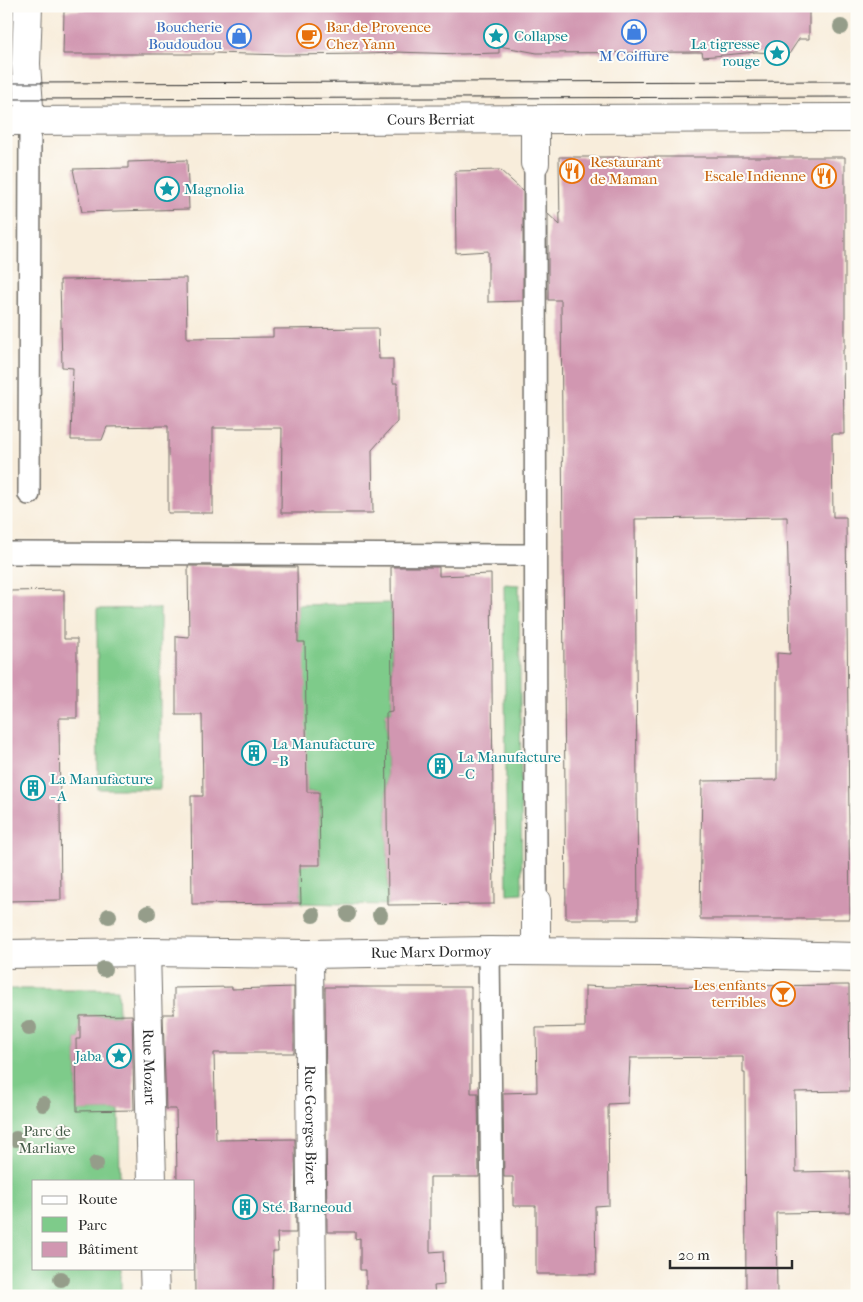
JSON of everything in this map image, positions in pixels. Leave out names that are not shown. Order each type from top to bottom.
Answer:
[{"type":"street","points":[[26,121],[28,6]]},
{"type":"street","name":"Cours Berriat","points":[[26,121],[857,118]]},
{"type":"street","points":[[535,120],[535,163]]},
{"type":"street","points":[[536,901],[536,951]]},
{"type":"street","name":"Rue Marx Dormoy","points":[[6,954],[146,952],[309,954],[536,951],[857,957]]},
{"type":"street","name":"Rue Mozart","points":[[146,952],[152,1180]]},
{"type":"street","name":"Rue Georges Bizet","points":[[309,954],[312,1296]]},
{"type":"street","points":[[154,1270],[155,1296]]},
{"type":"lane","points":[[26,121],[44,180]]},
{"type":"lane","points":[[26,121],[29,494]]},
{"type":"lane","points":[[535,163],[536,901]]},
{"type":"lane","points":[[6,553],[535,554]]},
{"type":"lane","points":[[489,951],[493,1296]]},
{"type":"green space","points":[[504,584],[519,585],[522,893],[507,894]]},
{"type":"green space","points":[[391,603],[392,712],[386,713],[388,905],[301,903],[300,865],[320,864],[319,792],[307,792],[297,605]]},
{"type":"green space","points":[[160,608],[160,789],[98,789],[97,609]]},
{"type":"green space","name":"Parc de Marliave","points":[[6,989],[118,989],[119,1015],[80,1016],[80,1039],[76,1039],[77,1111],[119,1110],[120,1180],[32,1180],[32,1270],[121,1270],[121,1296],[6,1296]]},
{"type":"building","points":[[91,6],[809,6],[809,39],[799,39],[789,54],[756,52],[703,57],[702,52],[537,53],[499,46],[499,53],[462,54],[394,52],[284,55],[213,53],[63,54],[64,11],[91,9]]},
{"type":"building","points":[[559,157],[845,157],[844,434],[832,434],[833,517],[846,517],[850,919],[700,919],[702,781],[777,780],[777,653],[790,654],[787,517],[635,519],[638,919],[566,919],[561,300],[548,300],[548,214],[560,225]]},
{"type":"building","points":[[187,160],[189,209],[82,212],[73,169],[128,168],[128,162]]},
{"type":"building","points":[[500,170],[523,191],[523,301],[488,302],[488,251],[456,253],[455,171]]},
{"type":"building","points":[[186,278],[187,338],[273,337],[273,329],[378,328],[379,359],[393,359],[393,383],[397,383],[397,422],[372,450],[373,513],[281,513],[282,428],[213,428],[213,513],[168,513],[168,426],[107,427],[102,440],[71,440],[73,368],[62,367],[60,280]]},
{"type":"building","name":"La Manufacture - B","points":[[188,566],[297,567],[298,642],[305,642],[307,792],[319,792],[320,865],[300,865],[301,903],[192,904],[191,796],[203,796],[202,715],[176,715],[176,636],[189,637]]},
{"type":"building","name":"La Manufacture - C","points":[[391,567],[439,567],[439,576],[491,574],[494,904],[388,905],[386,713],[392,712]]},
{"type":"building","name":"La Manufacture - A","points":[[64,590],[64,639],[77,639],[77,718],[59,718],[61,900],[6,901],[6,600],[11,600],[10,591]]},
{"type":"building","points":[[849,985],[850,1091],[795,1092],[796,1172],[850,1171],[850,1212],[776,1213],[777,1296],[746,1296],[745,1073],[743,1073],[743,1057],[630,1058],[628,1103],[608,1104],[609,1205],[595,1206],[596,1274],[536,1274],[536,1206],[513,1206],[513,1177],[504,1177],[503,1093],[537,1092],[536,1028],[585,1027],[585,986]]},
{"type":"building","points":[[294,987],[294,1053],[214,1053],[216,1140],[295,1139],[296,1233],[277,1233],[278,1251],[273,1251],[272,1294],[263,1294],[263,1296],[195,1296],[195,1180],[177,1180],[176,1109],[166,1109],[163,1014],[174,1014],[174,988]]},
{"type":"building","points":[[325,987],[471,987],[471,1093],[478,1093],[479,1177],[430,1177],[430,1252],[443,1251],[444,1285],[434,1286],[435,1296],[366,1296],[366,1270],[360,1270],[360,1238],[355,1239],[355,1232],[327,1232]]},
{"type":"building","points":[[132,1015],[134,1110],[77,1111],[76,1039],[80,1039],[80,1016]]},
{"type":"tram line","points":[[6,83],[857,81]]},
{"type":"tram line","points":[[6,99],[857,97]]},
{"type":"place","name":"M Coiffure","points":[[634,32]]},
{"type":"place","name":"Boucherie Boudoudou","points":[[239,36]]},
{"type":"place","name":"Bar de Provence Chez Yann","points":[[309,36]]},
{"type":"place","name":"Collapse","points":[[496,36]]},
{"type":"place","name":"La tigresse rouge","points":[[777,53]]},
{"type":"place","name":"Restaurant de Maman","points":[[572,171]]},
{"type":"place","name":"Escale Indienne","points":[[824,176]]},
{"type":"place","name":"Magnolia","points":[[167,189]]},
{"type":"place","name":"La Manufacture - B","points":[[254,753]]},
{"type":"place","name":"La Manufacture - C","points":[[440,766]]},
{"type":"place","name":"La Manufacture - A","points":[[33,788]]},
{"type":"place","name":"Les enfants terribles","points":[[783,994]]},
{"type":"place","name":"Jaba","points":[[119,1056]]},
{"type":"place","name":"Sté. Barneoud","points":[[245,1207]]}]
